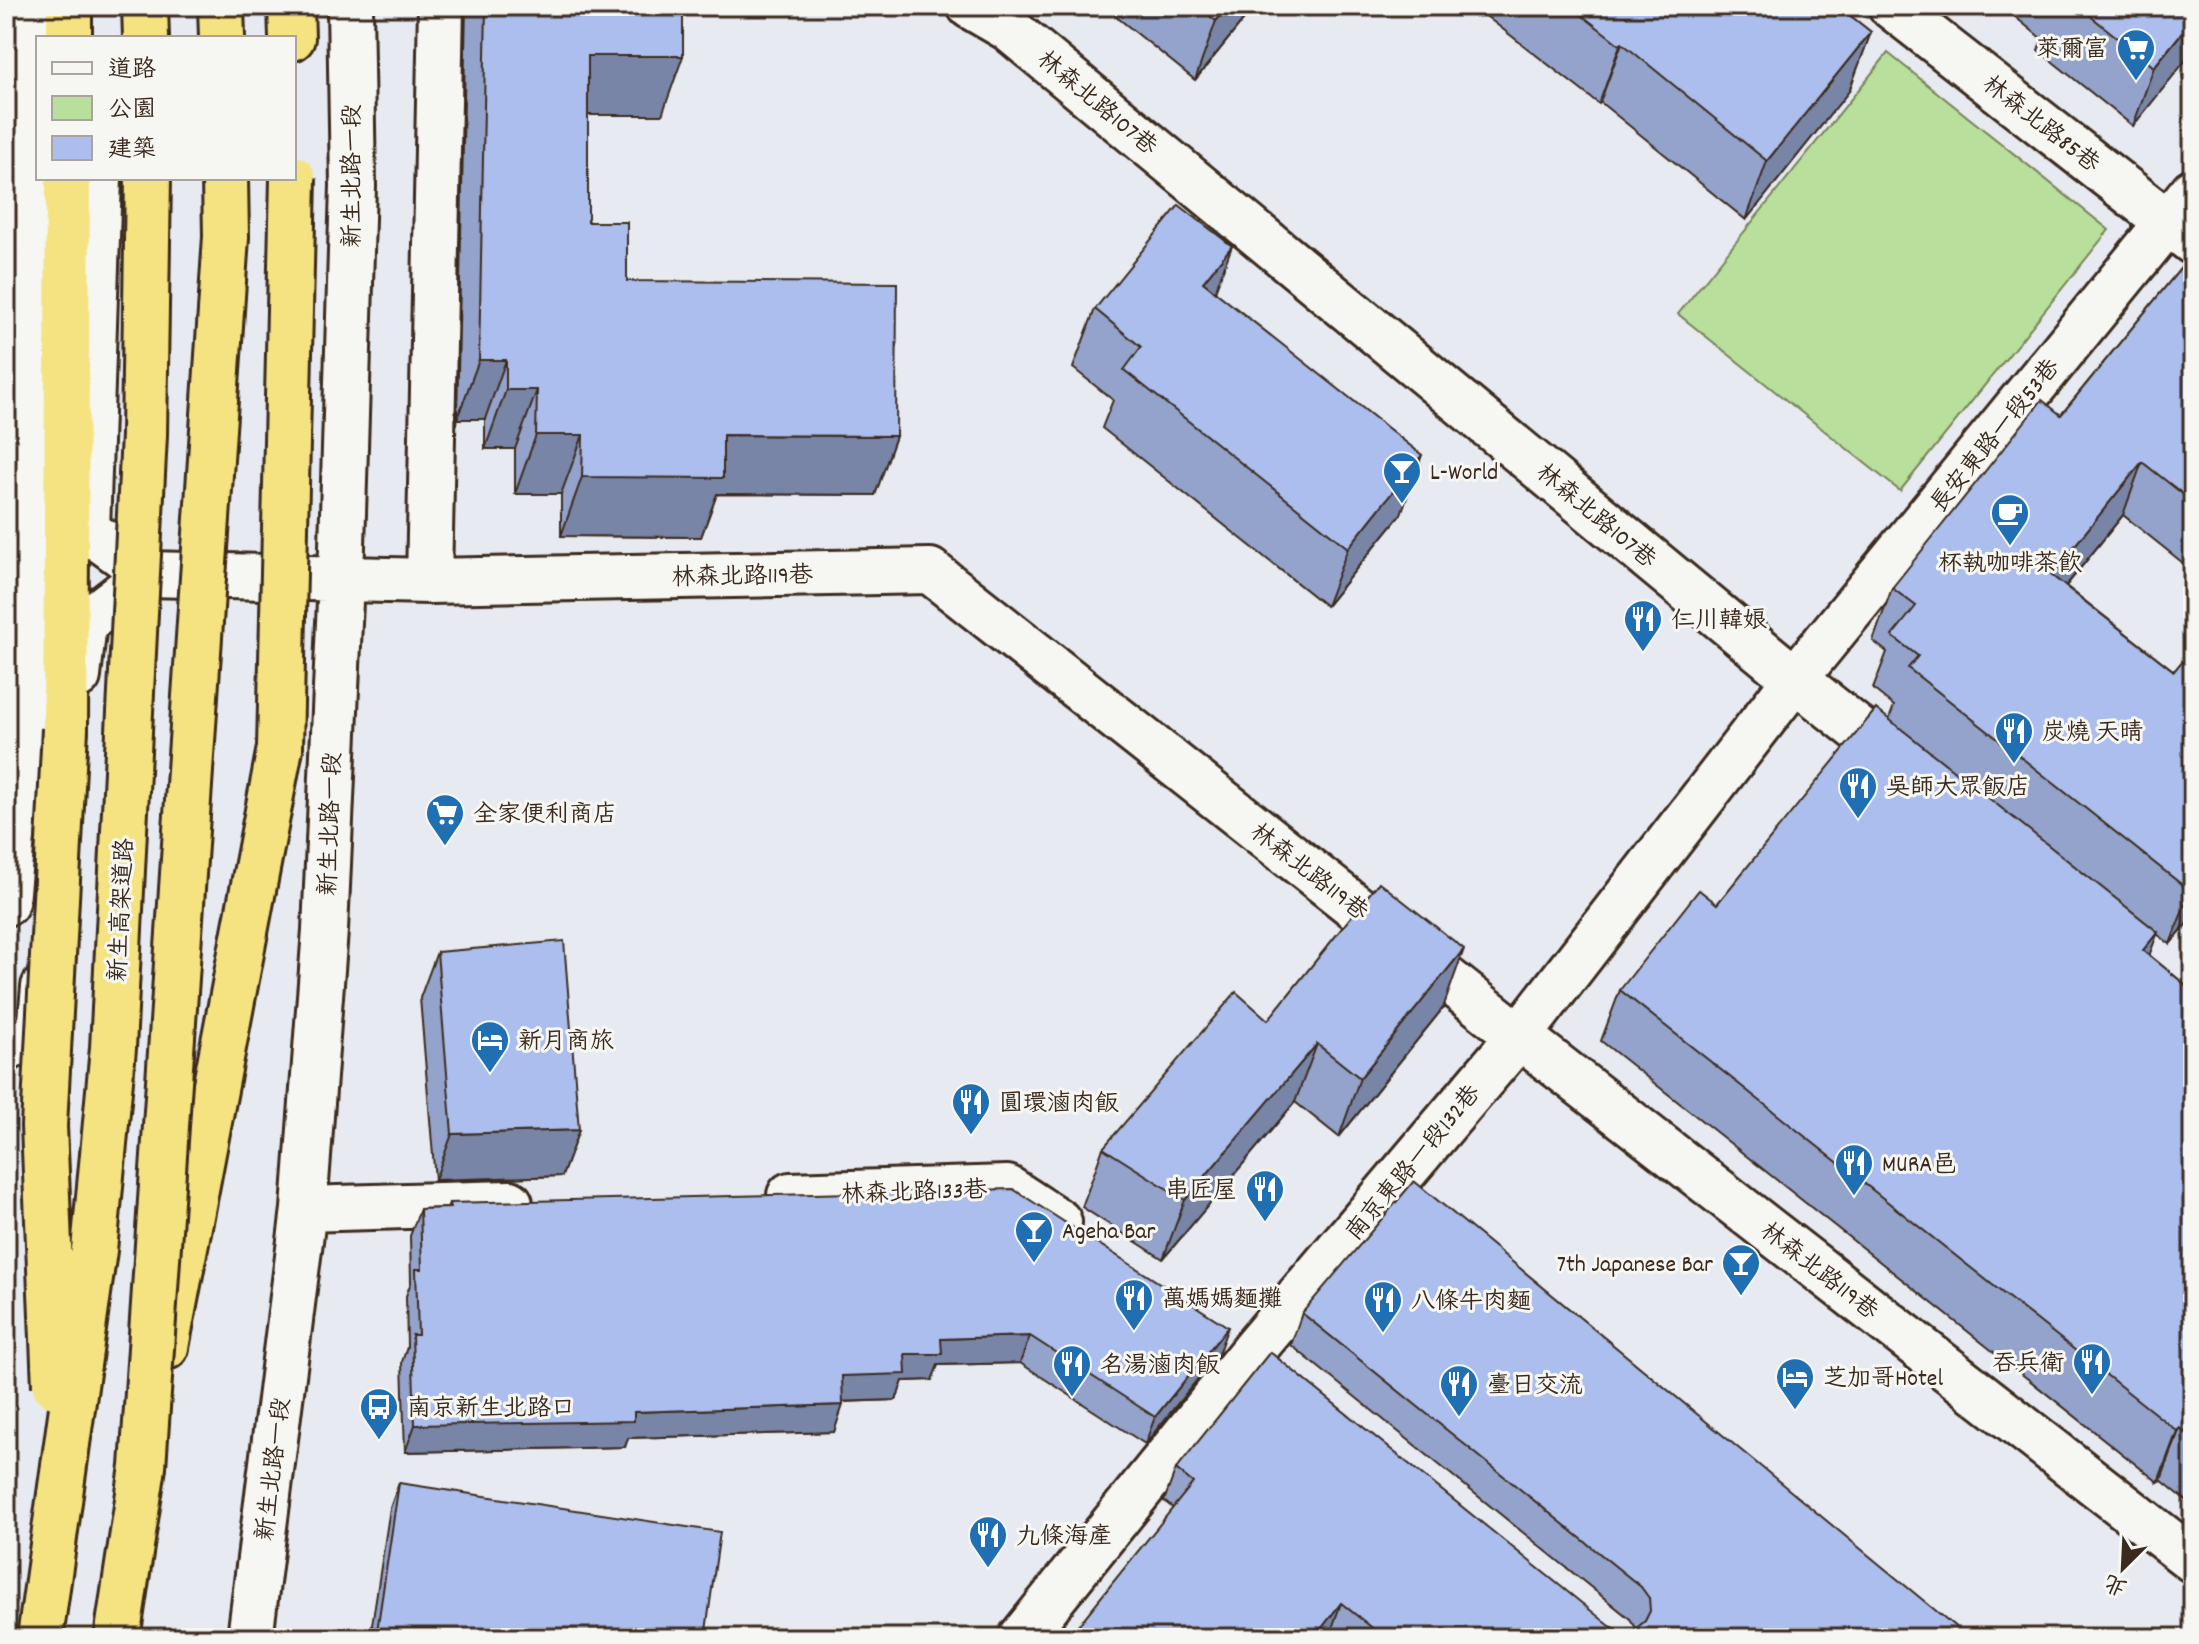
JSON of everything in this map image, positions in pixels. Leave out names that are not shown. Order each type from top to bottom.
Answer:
[{"type":"highway","points":[[69,6],[69,36]]},
{"type":"highway","points":[[145,6],[146,36]]},
{"type":"highway","points":[[221,6],[222,36]]},
{"type":"highway","points":[[291,6],[292,36]]},
{"type":"highway","points":[[60,1505],[44,1126],[65,729],[68,180]]},
{"type":"highway","name":"新生高架道路","points":[[40,1638],[94,1250],[113,1048],[144,435],[148,180]]},
{"type":"highway","points":[[143,1467],[225,253],[225,180]]},
{"type":"highway","points":[[117,1638],[143,1467],[280,748],[293,180]]},
{"type":"street","points":[[6,903],[18,622],[38,357],[27,97],[32,6]]},
{"type":"street","name":"新生北路一段","points":[[250,1638],[304,1209],[325,930],[341,579],[353,186],[350,6]]},
{"type":"street","points":[[429,581],[441,6]]},
{"type":"street","name":"林森北路107巷","points":[[970,6],[1017,17],[1795,679],[1932,787]]},
{"type":"street","name":"林森北路85巷","points":[[1891,6],[2185,218]]},
{"type":"street","points":[[6,1049],[40,1031],[84,623],[148,574],[87,530],[99,180]]},
{"type":"street","name":"長安東路一段53巷","points":[[1795,679],[2185,218]]},
{"type":"street","name":"林森北路119巷","points":[[148,574],[429,581],[930,571],[1519,1036],[2193,1560]]},
{"type":"street","name":"南京東路一段132巷","points":[[1021,1638],[1267,1358],[1795,679]]},
{"type":"street","name":"林森北路133巷","points":[[751,1196],[1007,1188],[1098,1247]]},
{"type":"street","points":[[304,1209],[544,1202]]},
{"type":"street","points":[[1216,1323],[1267,1358]]},
{"type":"green space","points":[[1888,53],[2109,230],[1900,491],[1678,314]]},
{"type":"building","points":[[486,6],[683,6],[683,56],[588,56],[588,222],[627,222],[627,281],[897,283],[896,436],[723,435],[723,478],[582,477],[583,435],[536,435],[537,390],[506,390],[506,360],[479,360]]},
{"type":"building","points":[[1198,6],[1229,6],[1216,21]]},
{"type":"building","points":[[1570,6],[1838,6],[1871,32],[1767,161],[1622,43],[1620,45]]},
{"type":"building","points":[[2078,6],[2193,6],[2193,19],[2154,67]]},
{"type":"building","points":[[1179,205],[1232,246],[1203,282],[1422,455],[1348,548],[1124,370],[1141,347],[1095,309]]},
{"type":"building","points":[[2193,253],[2193,502],[2142,462],[2051,575],[2174,671],[2193,648],[2193,887],[2190,891],[1908,668],[1918,656],[1892,636],[1916,606],[1892,588],[2042,400],[2061,415]]},
{"type":"building","points":[[1876,709],[2158,932],[2143,950],[2193,991],[2193,1439],[2180,1428],[2177,1431],[1620,990],[1699,890],[1717,904]]},
{"type":"building","points":[[1379,882],[1464,949],[1360,1078],[1317,1044],[1185,1200],[1103,1148],[1236,992],[1268,1020]]},
{"type":"building","name":"新月商旅","points":[[564,941],[579,1130],[452,1134],[437,952]]},
{"type":"building","points":[[1414,1181],[1969,1638],[1385,1638],[1341,1603],[1314,1638],[1068,1638],[1193,1483],[1176,1469],[1270,1352],[1610,1626],[1621,1631],[1634,1630],[1645,1621],[1650,1611],[1649,1598],[1641,1587],[1302,1313]]},
{"type":"building","points":[[1013,1189],[1228,1327],[1155,1417],[1030,1336],[941,1339],[942,1354],[905,1354],[906,1374],[842,1376],[843,1405],[634,1412],[634,1421],[415,1425],[412,1335],[418,1335],[416,1269],[422,1269],[420,1209],[450,1208],[449,1203]]},
{"type":"building","points":[[399,1483],[720,1532],[705,1638],[376,1638]]},
{"type":"place","name":"萊爾富","points":[[2136,82]]},
{"type":"place","name":"L-World","points":[[1402,505]]},
{"type":"place","name":"杯執咖啡茶飲","points":[[2010,547]]},
{"type":"place","name":"仁川韓娘","points":[[1643,653]]},
{"type":"place","name":"炭燒 天晴","points":[[2014,765]]},
{"type":"place","name":"吳師大眾飯店","points":[[1858,820]]},
{"type":"place","name":"全家便利商店","points":[[445,847]]},
{"type":"place","name":"新月商旅","points":[[490,1074]]},
{"type":"place","name":"圓環滷肉飯","points":[[971,1136]]},
{"type":"place","name":"MURA邑","points":[[1854,1197]]},
{"type":"place","name":"串匠屋","points":[[1265,1223]]},
{"type":"place","name":"Ageha Bar","points":[[1034,1264]]},
{"type":"place","name":"7th Japanese Bar","points":[[1741,1297]]},
{"type":"place","name":"萬媽媽麵攤","points":[[1134,1332]]},
{"type":"place","name":"八條牛肉麵","points":[[1383,1334]]},
{"type":"place","name":"吞兵衛","points":[[2092,1396]]},
{"type":"place","name":"名湯滷肉飯","points":[[1072,1398]]},
{"type":"place","name":"芝加哥Hotel","points":[[1795,1411]]},
{"type":"place","name":"臺日交流","points":[[1459,1418]]},
{"type":"place","name":"南京新生北路口","points":[[379,1441]]},
{"type":"place","name":"九條海產","points":[[988,1569]]}]
